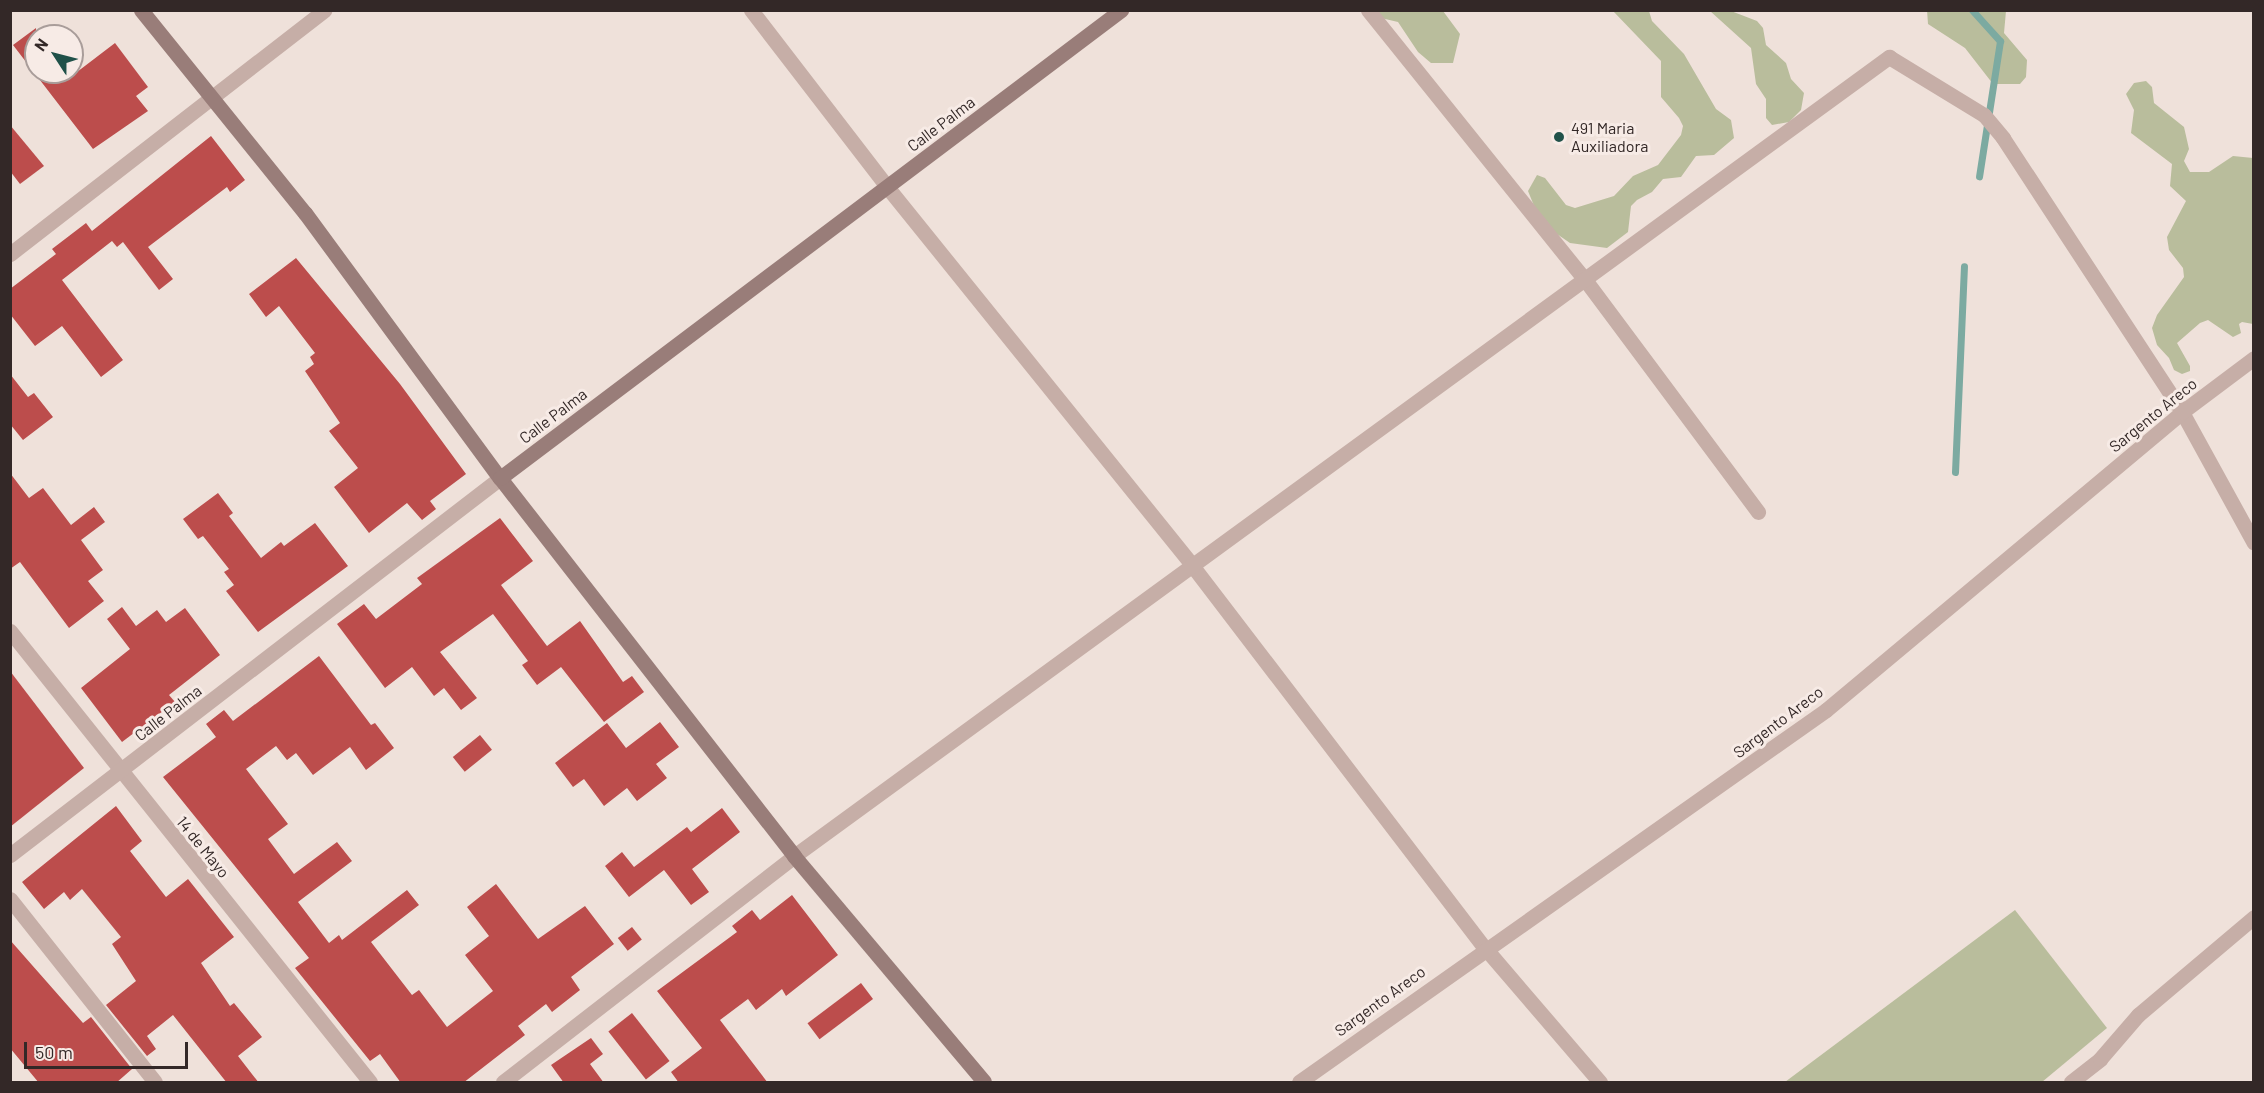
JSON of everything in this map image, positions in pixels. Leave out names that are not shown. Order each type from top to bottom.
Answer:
[{"type":"street","points":[[141,10],[208,98],[305,213],[500,478],[794,856],[984,1083]]},
{"type":"street","points":[[10,254],[208,98],[325,10]]},
{"type":"street","points":[[751,10],[888,188],[1191,564],[1485,948],[1600,1083]]},
{"type":"street","name":"Calle Palma","points":[[10,855],[120,773],[500,478],[888,188],[1120,10]]},
{"type":"street","points":[[1368,10],[1583,277],[1758,512]]},
{"type":"street","points":[[503,1083],[794,856],[1583,277],[1889,57],[1984,115],[2003,138],[2182,412],[2253,543]]},
{"type":"street","name":"Sargento Areco","points":[[1299,1083],[1485,948],[1704,799],[1826,710],[2182,412],[2253,358]]},
{"type":"street","name":"14 de Mayo","points":[[10,631],[93,732],[120,773],[370,1083]]},
{"type":"street","points":[[10,899],[155,1083]]},
{"type":"street","points":[[2071,1083],[2100,1059],[2138,1015],[2253,917]]},
{"type":"green space","points":[[1927,10],[2006,11],[2004,33],[2027,60],[2026,77],[2020,84],[1993,84],[1965,48],[1928,24]]},
{"type":"green space","points":[[1373,11],[1443,11],[1460,34],[1453,63],[1431,63],[1418,52],[1398,22],[1381,18]]},
{"type":"green space","points":[[1613,11],[1649,11],[1652,21],[1684,54],[1716,109],[1731,120],[1734,138],[1714,155],[1696,156],[1681,177],[1663,179],[1652,192],[1637,200],[1631,206],[1628,232],[1607,248],[1570,243],[1541,223],[1528,191],[1537,175],[1545,178],[1566,205],[1575,208],[1614,196],[1633,176],[1658,165],[1681,135],[1683,126],[1679,118],[1661,97],[1661,61]]},
{"type":"green space","points":[[1710,11],[1731,11],[1757,21],[1763,28],[1766,45],[1786,63],[1791,79],[1804,93],[1801,110],[1789,122],[1772,125],[1766,118],[1766,99],[1756,84],[1751,48]]},
{"type":"green space","points":[[2146,81],[2152,87],[2154,103],[2184,127],[2189,149],[2184,161],[2190,172],[2209,172],[2233,156],[2253,158],[2253,324],[2242,322],[2239,324],[2241,333],[2233,337],[2208,320],[2200,323],[2177,343],[2190,366],[2190,371],[2182,374],[2174,370],[2169,358],[2157,345],[2152,328],[2157,315],[2184,277],[2183,268],[2169,250],[2167,237],[2186,201],[2170,186],[2172,164],[2131,133],[2134,110],[2126,94],[2134,83]]},
{"type":"green space","points":[[2015,910],[2107,1028],[2042,1082],[1785,1082]]},
{"type":"building","points":[[24,37],[24,59],[13,45]]},
{"type":"building","points":[[115,43],[148,87],[136,96],[148,111],[93,149],[43,84],[84,84],[84,67]]},
{"type":"building","points":[[10,125],[44,166],[20,184],[10,171]]},
{"type":"building","points":[[211,136],[245,180],[230,192],[227,187],[148,247],[173,279],[159,290],[123,242],[117,247],[112,241],[62,280],[123,360],[101,377],[62,326],[35,346],[10,314],[10,289],[56,254],[52,249],[86,223],[92,231]]},
{"type":"building","points":[[296,258],[400,384],[466,474],[430,501],[436,509],[422,520],[407,503],[369,533],[334,487],[358,468],[329,431],[340,423],[305,371],[314,364],[310,357],[315,353],[279,306],[266,317],[249,294]]},
{"type":"building","points":[[10,374],[28,397],[34,393],[53,417],[23,440],[10,424]]},
{"type":"building","points":[[10,473],[29,498],[43,488],[71,525],[94,507],[105,522],[81,540],[103,570],[88,581],[104,601],[69,628],[20,562],[10,569]]},
{"type":"building","points":[[218,493],[233,513],[229,516],[261,558],[281,542],[284,546],[315,523],[348,566],[258,632],[226,591],[234,585],[224,572],[229,569],[203,536],[198,539],[183,519]]},
{"type":"building","points":[[500,518],[533,561],[501,585],[547,646],[580,621],[623,682],[632,676],[644,692],[604,722],[561,667],[537,685],[522,665],[528,661],[493,614],[440,652],[477,698],[461,710],[444,688],[434,696],[412,667],[385,688],[337,624],[364,604],[376,619],[422,584],[417,578]]},
{"type":"building","points":[[122,607],[136,626],[157,610],[166,622],[185,608],[220,655],[169,695],[175,702],[122,742],[81,688],[130,649],[107,619]]},
{"type":"building","points":[[319,656],[371,725],[375,723],[394,748],[366,770],[350,747],[313,775],[296,753],[287,760],[276,746],[246,769],[288,824],[268,839],[294,874],[337,842],[352,861],[298,902],[329,943],[339,935],[342,940],[407,890],[419,905],[371,942],[412,995],[419,990],[447,1027],[493,991],[465,955],[489,936],[467,907],[496,884],[538,939],[585,906],[614,944],[571,977],[580,990],[552,1012],[546,1004],[518,1026],[525,1035],[463,1083],[401,1083],[380,1054],[370,1061],[295,968],[309,958],[163,777],[216,737],[206,724],[224,710],[233,721]]},
{"type":"building","points":[[10,671],[84,768],[10,827]]},
{"type":"building","points":[[660,722],[679,747],[656,764],[667,778],[637,801],[627,788],[604,806],[584,779],[573,787],[555,763],[607,723],[626,748]]},
{"type":"building","points":[[480,735],[492,750],[465,772],[453,757]]},
{"type":"building","points":[[116,806],[142,841],[130,851],[166,897],[188,879],[234,937],[201,963],[230,1006],[234,1003],[262,1037],[238,1056],[259,1083],[227,1083],[173,1015],[147,1036],[156,1049],[147,1056],[106,1005],[136,981],[112,944],[121,937],[82,889],[70,900],[64,892],[44,909],[22,882]]},
{"type":"building","points":[[722,808],[740,832],[692,869],[709,892],[691,905],[664,870],[629,897],[605,866],[622,852],[634,867],[687,827],[691,832]]},
{"type":"building","points":[[792,895],[838,955],[786,996],[782,989],[756,1010],[748,999],[720,1020],[768,1083],[679,1083],[671,1072],[702,1048],[657,991],[737,932],[732,926],[752,910],[760,920]]},
{"type":"building","points":[[632,927],[642,940],[628,951],[618,938]]},
{"type":"building","points":[[10,940],[83,1023],[91,1017],[132,1069],[116,1083],[39,1083],[10,1048]]},
{"type":"building","points":[[861,983],[873,999],[820,1039],[807,1023]]},
{"type":"building","points":[[632,1013],[670,1061],[646,1080],[608,1031]]},
{"type":"building","points":[[591,1038],[603,1054],[590,1064],[604,1083],[564,1083],[551,1065]]},
{"type":"waterway","points":[[1972,10],[2000,41],[1979,176]]},
{"type":"waterway","points":[[1955,472],[1964,266]]},
{"type":"place","name":"491 Maria Auxiliadora","points":[[1559,137]]}]
